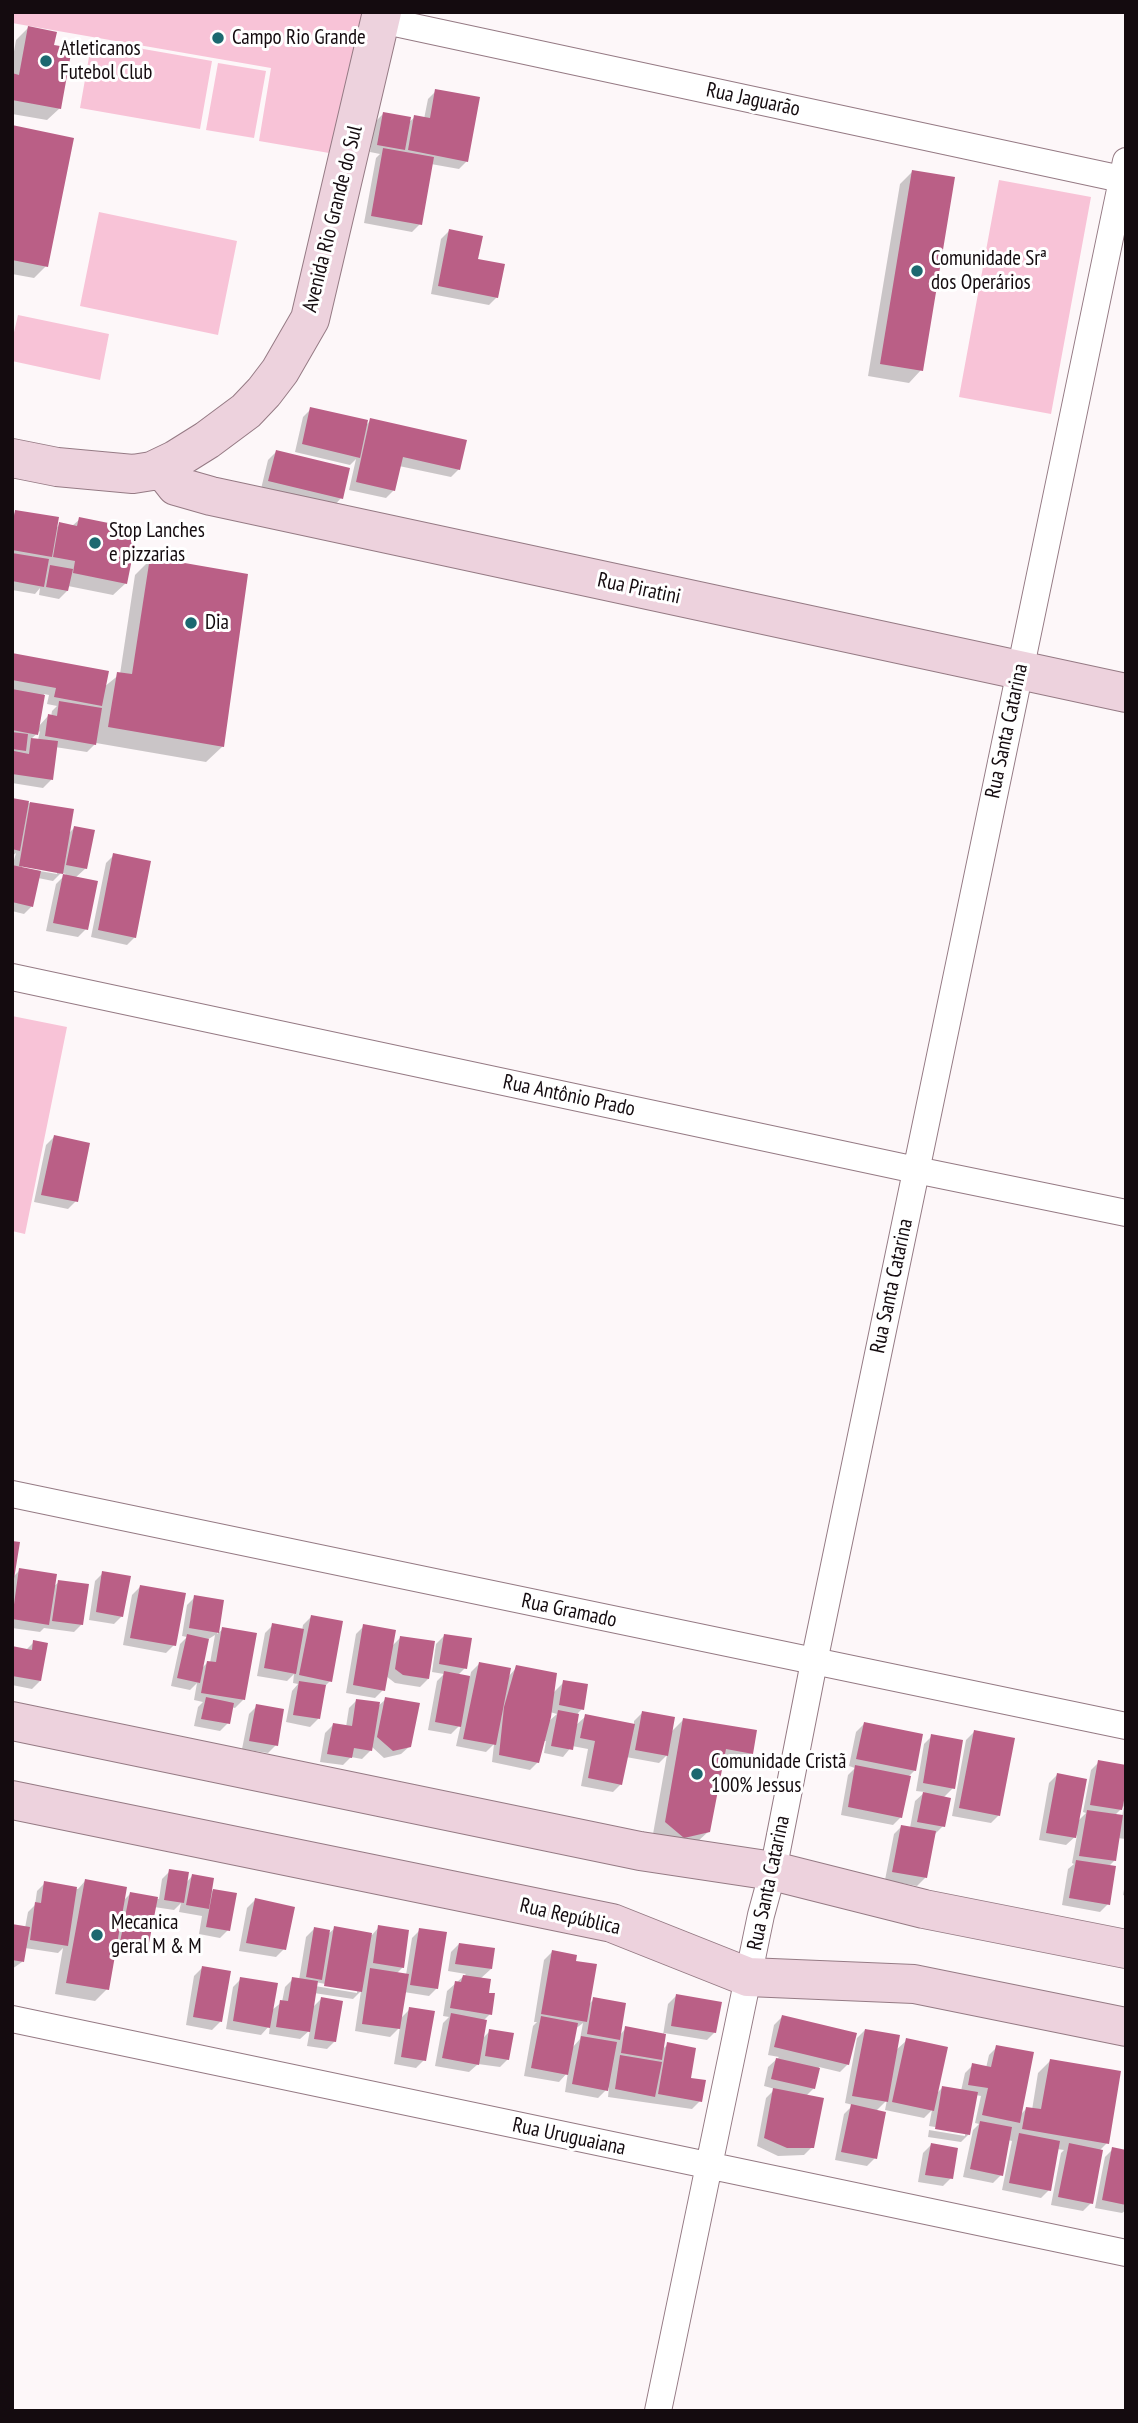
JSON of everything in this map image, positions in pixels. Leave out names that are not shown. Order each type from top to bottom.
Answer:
[{"type":"street","name":"Rua Jaguarão","points":[[381,16],[1125,173]]},
{"type":"street","name":"Avenida Rio Grande do Sul","points":[[12,458],[57,467],[134,474],[161,467],[192,450],[246,411],[280,371],[310,319],[381,16]]},
{"type":"street","name":"Rua Santa Catarina","points":[[658,2411],[748,1977],[773,1871],[814,1662],[1125,173]]},
{"type":"street","name":"Avenida Rio Grande do Sul","points":[[12,468],[57,467]]},
{"type":"street","name":"Rua Piratini","points":[[161,467],[176,486],[211,496],[1126,693]]},
{"type":"street","name":"Rua Antônio Prado","points":[[12,977],[1126,1213]]},
{"type":"street","name":"Rua Gramado","points":[[12,1494],[1126,1726]]},
{"type":"street","points":[[12,1721],[640,1851],[773,1871],[924,1909],[1126,1949]]},
{"type":"street","name":"Rua República","points":[[12,1800],[612,1923],[748,1977],[914,1984],[1126,2027]]},
{"type":"street","name":"Rua Uruguaiana","points":[[12,2019],[1126,2253]]},
{"type":"shaded area","points":[[12,12],[366,12],[335,154],[259,141],[271,68],[12,23]]},
{"type":"shaded area","points":[[92,40],[212,61],[200,129],[80,108]]},
{"type":"shaded area","points":[[218,63],[266,71],[254,138],[206,130]]},
{"type":"shaded area","points":[[999,180],[1091,197],[1051,414],[959,397]]},
{"type":"shaded area","points":[[99,212],[237,241],[218,335],[80,306]]},
{"type":"shaded area","points":[[18,315],[109,334],[100,380],[12,361],[12,341]]},
{"type":"shaded area","points":[[12,1016],[67,1027],[25,1234],[12,1231]]},
{"type":"building","name":"Atleticanos Futebol Club","points":[[28,26],[57,32],[54,45],[72,48],[61,109],[12,100],[12,73],[19,75]]},
{"type":"building","points":[[435,89],[480,97],[468,162],[408,150],[414,115],[430,118]]},
{"type":"building","points":[[383,112],[411,117],[405,150],[377,145]]},
{"type":"building","points":[[12,125],[74,138],[48,267],[12,260]]},
{"type":"building","points":[[383,148],[434,157],[422,225],[371,216]]},
{"type":"building","name":"Comunidade Srª dos Operários","points":[[912,170],[955,177],[923,371],[880,364]]},
{"type":"building","points":[[449,229],[483,236],[478,259],[505,264],[498,298],[438,286]]},
{"type":"building","points":[[310,407],[368,420],[360,458],[302,444]]},
{"type":"building","points":[[370,418],[467,440],[460,470],[403,457],[395,491],[356,482]]},
{"type":"building","points":[[276,450],[350,468],[343,499],[268,481]]},
{"type":"building","points":[[15,510],[59,517],[52,557],[12,550]]},
{"type":"building","name":"Stop Lanches e pizzarias","points":[[79,517],[138,529],[127,584],[73,573],[75,561],[53,557],[59,522],[77,526]]},
{"type":"building","points":[[12,553],[49,559],[44,587],[12,581]]},
{"type":"building","name":"Dia","points":[[150,557],[248,574],[224,747],[108,727],[117,672],[132,674]]},
{"type":"building","points":[[50,565],[73,569],[68,591],[46,587]]},
{"type":"building","points":[[12,653],[109,671],[102,706],[54,697],[56,688],[12,680]]},
{"type":"building","points":[[12,689],[45,695],[38,735],[12,730]]},
{"type":"building","points":[[59,701],[102,708],[96,745],[45,736],[48,714],[57,716]]},
{"type":"building","points":[[12,732],[28,734],[26,751],[12,749]]},
{"type":"building","points":[[31,738],[58,741],[53,780],[12,774],[14,751],[29,754]]},
{"type":"building","points":[[12,798],[29,801],[20,851],[12,849]]},
{"type":"building","points":[[30,802],[74,809],[63,874],[19,866]]},
{"type":"building","points":[[74,826],[95,830],[87,869],[66,865]]},
{"type":"building","points":[[113,853],[151,861],[136,938],[98,930]]},
{"type":"building","points":[[12,865],[41,871],[33,907],[12,902]]},
{"type":"building","points":[[63,874],[98,881],[88,930],[53,923]]},
{"type":"building","points":[[54,1135],[90,1143],[78,1202],[41,1195]]},
{"type":"building","points":[[12,1541],[20,1542],[14,1579],[12,1579]]},
{"type":"building","points":[[19,1568],[57,1574],[49,1625],[12,1619]]},
{"type":"building","points":[[102,1571],[131,1576],[123,1617],[96,1612]]},
{"type":"building","points":[[58,1580],[89,1584],[83,1625],[52,1621]]},
{"type":"building","points":[[140,1585],[186,1593],[176,1646],[130,1638]]},
{"type":"building","points":[[194,1595],[224,1600],[219,1633],[189,1628]]},
{"type":"building","points":[[311,1615],[343,1621],[332,1682],[299,1675]]},
{"type":"building","points":[[272,1623],[304,1629],[296,1674],[264,1668]]},
{"type":"building","points":[[363,1624],[396,1630],[385,1691],[353,1685]]},
{"type":"building","points":[[222,1627],[257,1633],[245,1700],[201,1693],[207,1661],[216,1662]]},
{"type":"building","points":[[187,1634],[209,1639],[200,1683],[177,1678]]},
{"type":"building","points":[[444,1634],[472,1638],[467,1669],[439,1664]]},
{"type":"building","points":[[400,1636],[435,1641],[429,1679],[403,1675],[395,1669]]},
{"type":"building","points":[[33,1640],[48,1643],[41,1681],[12,1676],[12,1646],[32,1650]]},
{"type":"building","points":[[479,1662],[511,1668],[496,1745],[463,1739]]},
{"type":"building","points":[[516,1665],[557,1673],[551,1717],[539,1763],[499,1755],[504,1707]]},
{"type":"building","points":[[444,1671],[470,1676],[461,1727],[435,1722]]},
{"type":"building","points":[[563,1680],[588,1684],[584,1710],[559,1705]]},
{"type":"building","points":[[299,1681],[326,1685],[320,1719],[293,1715]]},
{"type":"building","points":[[206,1697],[234,1703],[230,1724],[201,1719]]},
{"type":"building","points":[[385,1697],[420,1703],[411,1747],[393,1751],[377,1737]]},
{"type":"building","points":[[356,1699],[380,1702],[372,1751],[354,1748],[352,1758],[327,1754],[333,1723],[352,1726]]},
{"type":"building","points":[[256,1704],[284,1709],[278,1746],[249,1741]]},
{"type":"building","points":[[558,1710],[579,1714],[573,1750],[551,1746]]},
{"type":"building","points":[[642,1711],[675,1717],[668,1756],[635,1750]]},
{"type":"building","points":[[585,1714],[635,1724],[622,1785],[588,1778],[595,1741],[580,1738]]},
{"type":"building","name":"Comunidade Cristã 100% Jessus","points":[[683,1718],[757,1730],[753,1754],[726,1749],[710,1832],[684,1838],[665,1822]]},
{"type":"building","points":[[864,1722],[923,1734],[916,1771],[856,1759]]},
{"type":"building","points":[[974,1730],[1015,1738],[1000,1816],[959,1808]]},
{"type":"building","points":[[931,1734],[963,1740],[955,1789],[923,1783]]},
{"type":"building","points":[[1098,1760],[1126,1765],[1126,1791],[1122,1810],[1090,1805]]},
{"type":"building","points":[[855,1765],[911,1776],[902,1818],[848,1807]]},
{"type":"building","points":[[1057,1773],[1087,1779],[1076,1838],[1046,1833]]},
{"type":"building","points":[[923,1792],[951,1798],[945,1827],[917,1822]]},
{"type":"building","points":[[1087,1810],[1123,1815],[1116,1861],[1079,1856]]},
{"type":"building","points":[[901,1825],[936,1831],[927,1878],[892,1872]]},
{"type":"building","points":[[1076,1860],[1116,1866],[1110,1905],[1069,1898]]},
{"type":"building","points":[[169,1869],[189,1872],[184,1903],[164,1900]]},
{"type":"building","points":[[192,1874],[214,1878],[209,1909],[186,1905]]},
{"type":"building","name":"Mecanica geral M & M","points":[[85,1879],[127,1887],[109,1990],[66,1983]]},
{"type":"building","points":[[44,1881],[77,1887],[68,1946],[30,1940],[35,1902],[41,1903]]},
{"type":"building","points":[[213,1889],[237,1893],[230,1931],[206,1927]]},
{"type":"building","points":[[130,1892],[158,1897],[148,1948],[120,1942]]},
{"type":"building","points":[[255,1898],[295,1907],[286,1950],[246,1943]]},
{"type":"building","points":[[12,1924],[30,1927],[24,1962],[12,1960]]},
{"type":"building","points":[[378,1925],[409,1930],[404,1968],[373,1963]]},
{"type":"building","points":[[334,1926],[372,1933],[362,1992],[324,1986]]},
{"type":"building","points":[[314,1927],[330,1930],[322,1980],[306,1977]]},
{"type":"building","points":[[419,1928],[447,1932],[438,1989],[410,1985]]},
{"type":"building","points":[[459,1943],[495,1948],[492,1969],[455,1964]]},
{"type":"building","points":[[552,1950],[577,1955],[576,1961],[597,1964],[587,2022],[541,2014]]},
{"type":"building","points":[[202,1966],[231,1971],[222,2022],[193,2017]]},
{"type":"building","points":[[370,1968],[409,1974],[400,2029],[362,2024]]},
{"type":"building","points":[[463,1975],[491,1979],[489,1993],[495,1993],[492,2015],[450,2008],[455,1981],[461,1982]]},
{"type":"building","points":[[240,1977],[278,1983],[270,2028],[233,2021]]},
{"type":"building","points":[[292,1977],[318,1981],[310,2032],[276,2027],[280,2000],[288,2001]]},
{"type":"building","points":[[676,1994],[722,2002],[716,2033],[671,2026]]},
{"type":"building","points":[[321,1997],[343,2001],[336,2042],[314,2039]]},
{"type":"building","points":[[593,1997],[626,2003],[620,2040],[587,2034]]},
{"type":"building","points":[[409,2007],[435,2011],[426,2061],[401,2057]]},
{"type":"building","points":[[451,2013],[487,2020],[479,2065],[442,2058]]},
{"type":"building","points":[[782,2015],[857,2033],[849,2065],[774,2047]]},
{"type":"building","points":[[541,2016],[578,2023],[568,2075],[531,2068]]},
{"type":"building","points":[[625,2026],[666,2034],[662,2060],[621,2053]]},
{"type":"building","points":[[489,2029],[514,2033],[509,2060],[485,2056]]},
{"type":"building","points":[[865,2029],[900,2035],[888,2102],[852,2096]]},
{"type":"building","points":[[581,2036],[617,2042],[608,2091],[572,2084]]},
{"type":"building","points":[[906,2038],[948,2047],[934,2111],[892,2102]]},
{"type":"building","points":[[667,2042],[696,2048],[691,2078],[706,2080],[702,2102],[658,2094]]},
{"type":"building","points":[[996,2045],[1034,2052],[1020,2123],[982,2115],[988,2088],[968,2085],[972,2063],[991,2067]]},
{"type":"building","points":[[620,2055],[662,2062],[655,2097],[615,2089]]},
{"type":"building","points":[[776,2058],[820,2068],[815,2089],[771,2079]]},
{"type":"building","points":[[1050,2059],[1121,2071],[1109,2144],[1022,2129],[1026,2107],[1041,2109]]},
{"type":"building","points":[[942,2086],[978,2092],[970,2135],[935,2129]]},
{"type":"building","points":[[773,2088],[824,2098],[814,2148],[787,2148],[764,2138]]},
{"type":"building","points":[[851,2104],[886,2112],[877,2159],[841,2152]]},
{"type":"building","points":[[980,2121],[1012,2127],[1003,2176],[970,2169]]},
{"type":"building","points":[[1019,2133],[1060,2141],[1051,2191],[1009,2183]]},
{"type":"building","points":[[931,2143],[958,2148],[953,2179],[925,2175]]},
{"type":"building","points":[[1069,2143],[1103,2150],[1093,2204],[1058,2197]]},
{"type":"building","points":[[1112,2147],[1126,2150],[1126,2205],[1102,2200]]},
{"type":"place","name":"Campo Rio Grande","points":[[218,38]]},
{"type":"place","name":"Atleticanos Futebol Club","points":[[46,61]]},
{"type":"place","name":"Comunidade Srª dos Operários","points":[[917,271]]},
{"type":"place","name":"Stop Lanches e pizzarias","points":[[95,543]]},
{"type":"place","name":"Dia","points":[[191,623]]},
{"type":"place","name":"Comunidade Cristã 100% Jessus","points":[[697,1774]]},
{"type":"place","name":"Mecanica geral M & M","points":[[97,1935]]}]
